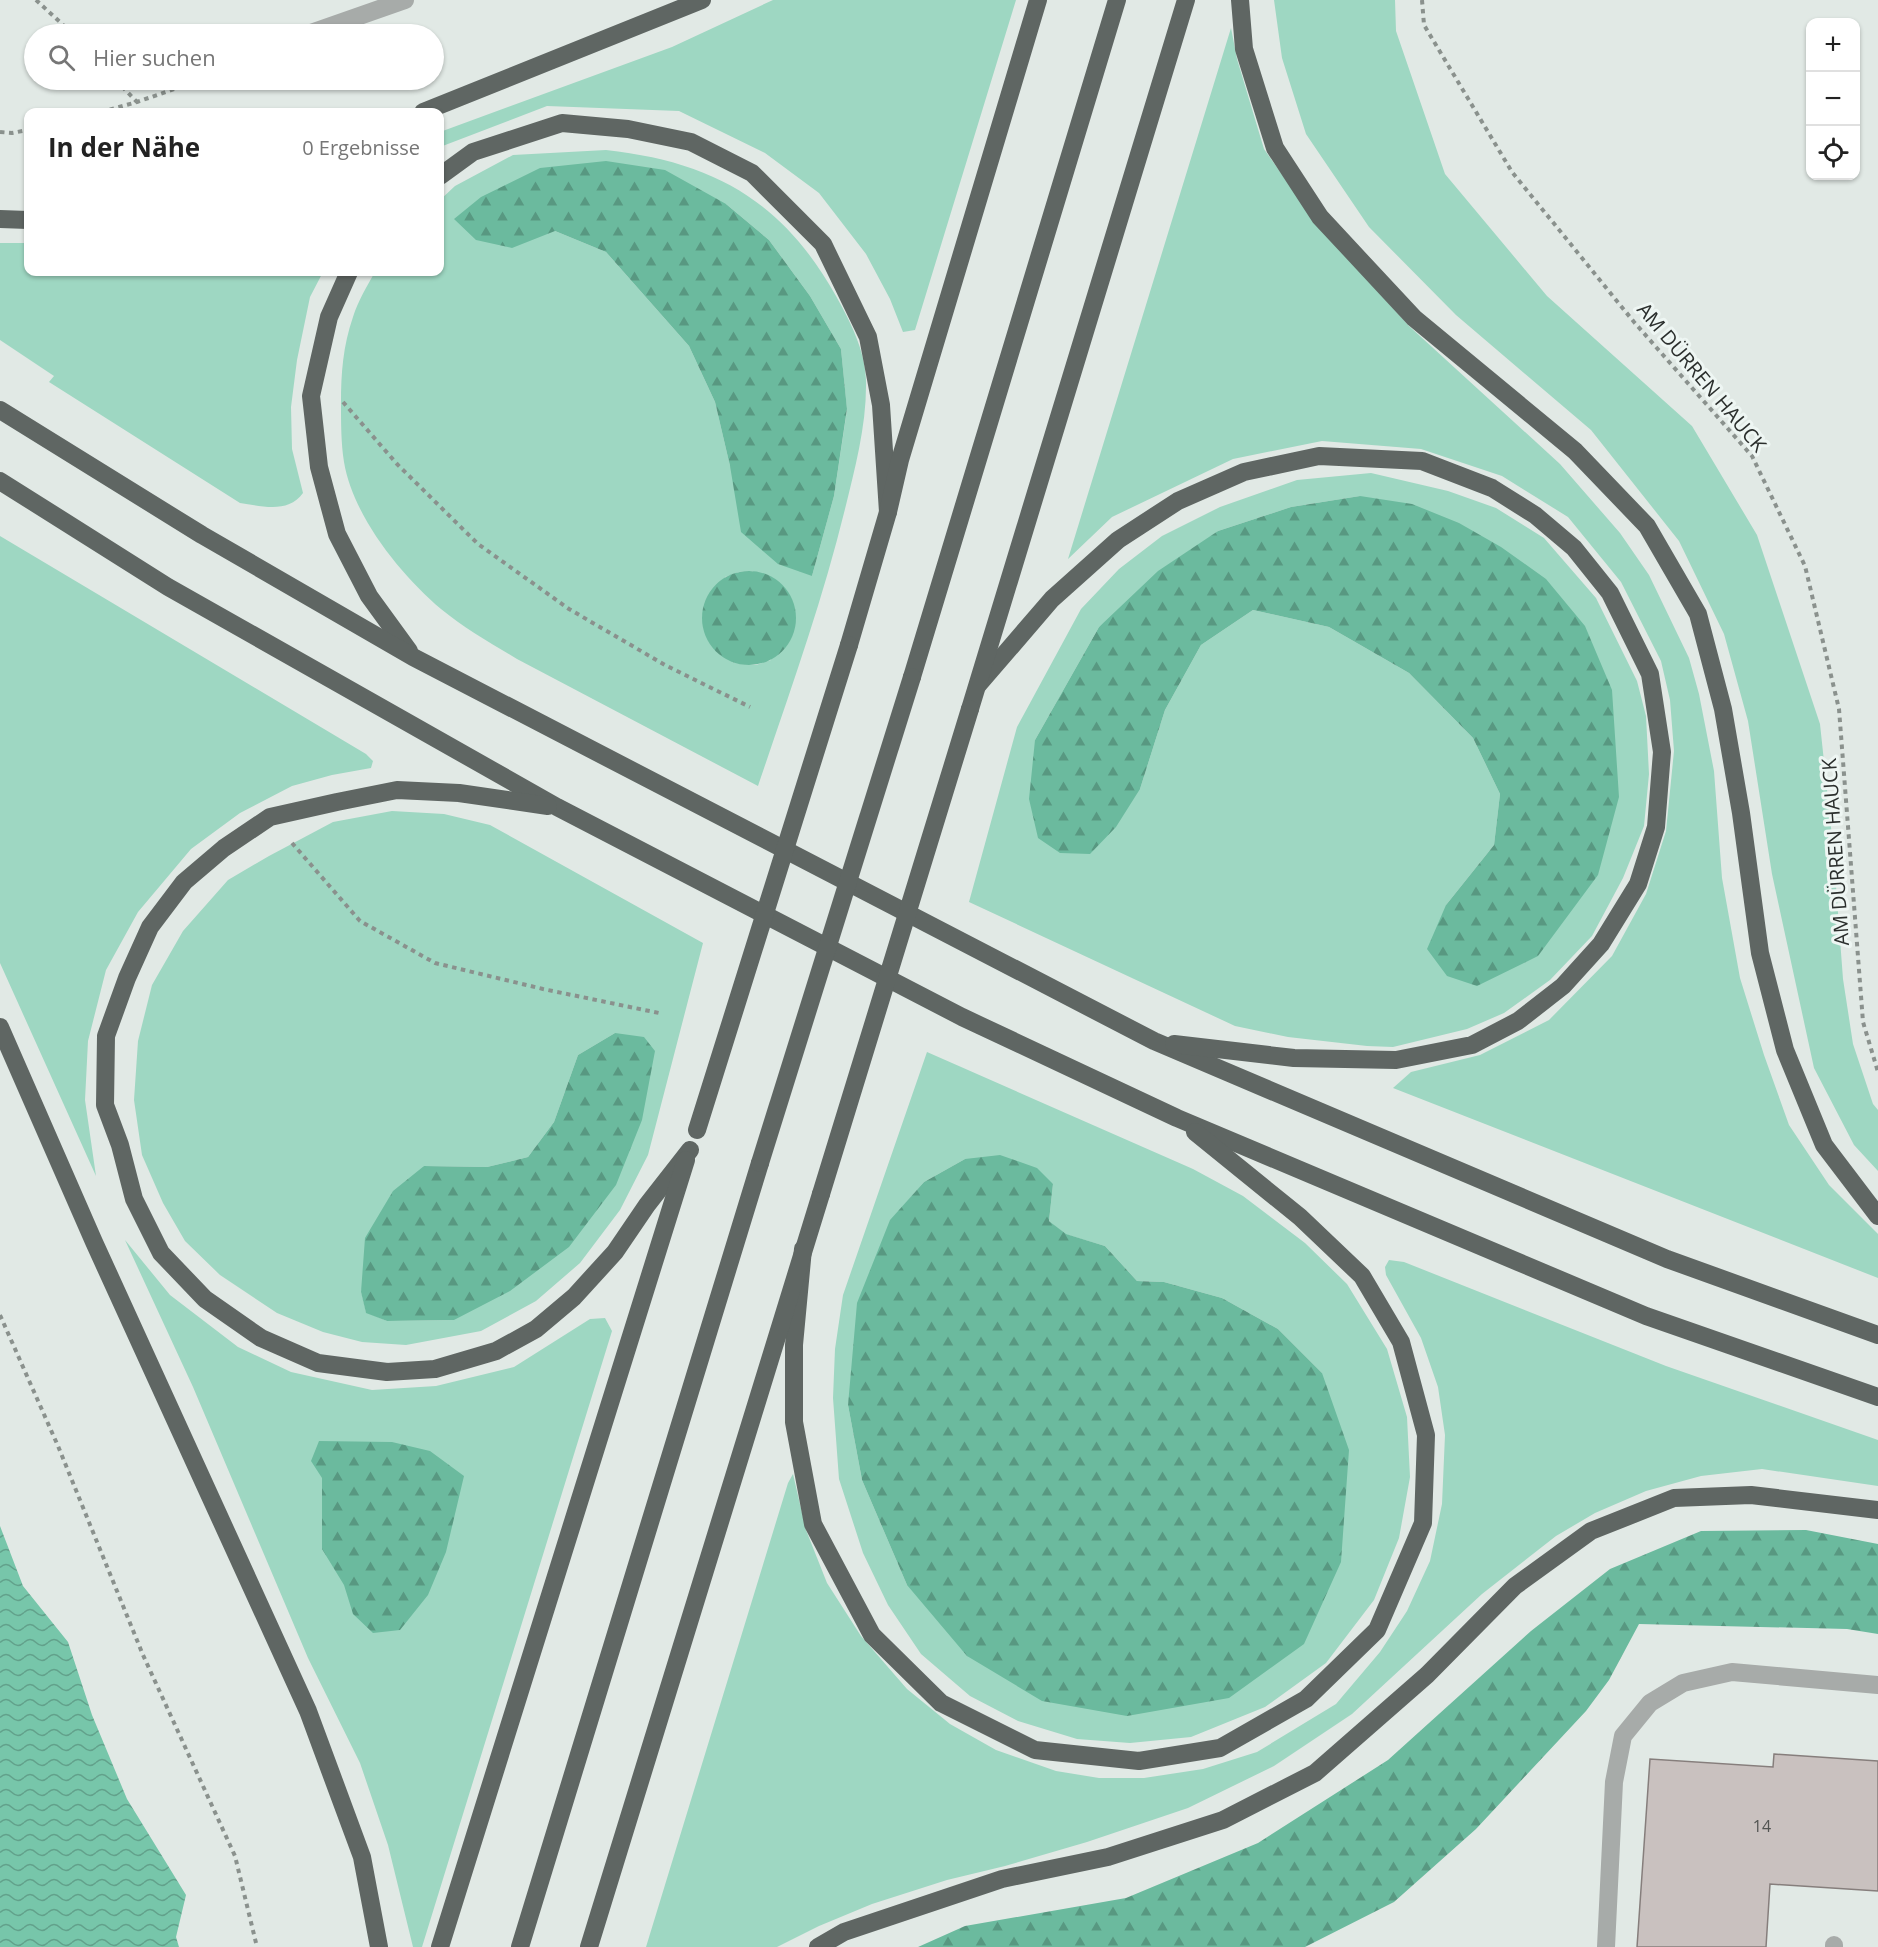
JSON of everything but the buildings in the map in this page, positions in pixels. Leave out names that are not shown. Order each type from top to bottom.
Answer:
[{"type":"highway","points":[[433,108],[702,0]]},
{"type":"highway","points":[[440,1947],[849,645],[888,513],[900,460],[1038,0]]},
{"type":"highway","points":[[520,1947],[760,1163],[912,677],[1117,0]]},
{"type":"highway","points":[[589,1947],[978,686],[1186,0]]},
{"type":"highway","points":[[1240,0],[1244,49],[1275,148],[1320,217],[1414,318],[1575,451],[1647,526],[1698,614],[1723,709],[1741,813],[1760,953],[1785,1050],[1824,1145],[1878,1216]]},
{"type":"highway","points":[[444,173],[473,152],[562,123],[628,129],[691,142],[752,173],[823,244],[868,337],[880,405],[888,513]]},
{"type":"highway","points":[[0,219],[24,220]]},
{"type":"highway","points":[[347,276],[329,317],[311,396],[319,467],[337,534],[369,596],[413,657]]},
{"type":"highway","points":[[0,410],[202,535],[413,657],[1154,1041],[1667,1259],[1878,1335]]},
{"type":"highway","points":[[978,686],[1052,599],[1118,540],[1178,501],[1244,472],[1319,456],[1422,461],[1492,488],[1535,515],[1574,548],[1610,593],[1650,674],[1662,752],[1656,827],[1638,884],[1601,944],[1563,986],[1518,1021],[1472,1045],[1396,1060],[1294,1058],[1154,1041]]},
{"type":"highway","points":[[0,481],[168,587],[557,807],[962,1017],[1177,1118],[1646,1316],[1878,1397]]},
{"type":"highway","points":[[557,807],[459,794],[397,790],[270,817],[224,848],[184,882],[150,927],[127,978],[106,1036],[105,1105],[120,1145],[134,1199],[161,1253],[205,1299],[261,1338],[318,1363],[387,1372],[435,1369],[496,1351],[536,1329],[574,1297],[615,1252],[646,1205],[690,1150]]},
{"type":"highway","points":[[0,1027],[94,1242],[308,1711],[362,1857],[379,1947]]},
{"type":"highway","points":[[803,1249],[794,1345],[794,1422],[813,1524],[872,1635],[941,1702],[1035,1750],[1139,1761],[1220,1748],[1306,1699],[1377,1630],[1423,1523],[1426,1435],[1401,1342],[1362,1276],[1300,1216],[1177,1118]]},
{"type":"highway","points":[[818,1947],[844,1932],[1002,1879],[1108,1857],[1223,1820],[1316,1773],[1427,1674],[1515,1586],[1592,1531],[1674,1498],[1751,1495],[1878,1510]]},
{"type":"lane","points":[[337,24],[405,0]]},
{"type":"lane","points":[[1606,1947],[1614,1782],[1623,1736],[1650,1703],[1683,1683],[1732,1672],[1878,1685]]},
{"type":"path","points":[[36,0],[62,24]]},
{"type":"path","name":"AM DÜRREN HAUCK","points":[[1422,0],[1424,25],[1512,172],[1634,322],[1752,456],[1805,566],[1839,709],[1863,1022],[1878,1072]]},
{"type":"path","points":[[126,90],[137,102]]},
{"type":"path","points":[[115,108],[171,90]]},
{"type":"path","points":[[0,132],[24,131]]},
{"type":"path","points":[[317,372],[397,464],[478,544],[569,609],[665,665],[750,707]]},
{"type":"path","points":[[270,817],[360,921],[435,963],[543,989],[659,1013]]},
{"type":"path","points":[[0,1316],[58,1446],[143,1655],[235,1856],[256,1935],[257,1947]]},
{"type":"shaded area","points":[[773,0],[1016,0],[915,330],[903,332],[890,299],[866,254],[819,193],[765,153],[679,111],[547,106],[444,145],[444,131],[672,47]]},
{"type":"shaded area","points":[[1274,0],[1395,0],[1396,31],[1445,174],[1547,296],[1692,426],[1757,535],[1820,724],[1833,846],[1843,979],[1853,1044],[1873,1104],[1878,1110],[1878,1171],[1854,1145],[1814,1068],[1772,874],[1748,721],[1724,634],[1679,541],[1591,430],[1456,315],[1369,227],[1306,134],[1282,58]]},
{"type":"shaded area","points":[[1231,28],[1237,59],[1264,149],[1316,223],[1409,326],[1560,464],[1620,533],[1649,575],[1689,658],[1699,694],[1714,771],[1722,878],[1740,978],[1764,1055],[1789,1125],[1829,1185],[1878,1234],[1878,1278],[1393,1088],[1411,1072],[1480,1055],[1549,1020],[1612,956],[1646,894],[1666,831],[1674,751],[1670,700],[1661,661],[1621,582],[1568,517],[1502,476],[1421,449],[1322,441],[1233,459],[1112,517],[1068,559]]},
{"type":"shaded area","points":[[606,150],[679,164],[712,176],[741,192],[768,211],[792,234],[815,263],[846,315],[863,358],[866,380],[865,413],[856,462],[826,579],[758,786],[517,659],[478,636],[441,609],[410,579],[380,543],[357,503],[344,462],[341,403],[345,349],[355,311],[373,276],[444,276],[444,196],[455,186],[513,155]],"holes":[[[726,204],[769,240],[810,296],[841,349],[847,410],[834,496],[812,576],[730,466],[715,402],[689,346],[606,252],[555,231]],[[753,571],[771,660],[756,665],[740,664],[725,577],[739,572]]]},
{"type":"shaded area","points":[[0,243],[24,243],[24,276],[321,276],[310,297],[297,360],[291,407],[292,449],[303,493],[297,500],[282,506],[266,507],[240,503],[49,382],[54,376],[0,340]]},
{"type":"shaded area","points":[[1371,473],[1448,491],[1496,508],[1544,538],[1596,598],[1637,681],[1646,716],[1649,774],[1644,826],[1623,878],[1592,936],[1550,980],[1504,1013],[1467,1029],[1393,1047],[1288,1037],[1235,1026],[969,902],[1017,727],[1081,609],[1119,569],[1162,536],[1220,507],[1297,480]],"holes":[[[1360,496],[1598,875],[1446,905],[1494,845],[1500,794],[1473,738],[1409,673],[1329,627],[1253,610],[1201,645],[1165,710],[1140,789],[1035,740],[1099,627],[1218,531],[1291,507]]]},
{"type":"shaded area","points":[[0,536],[366,754],[373,761],[371,768],[332,775],[292,786],[240,813],[191,849],[138,912],[106,970],[88,1041],[85,1100],[96,1176],[0,963]]},
{"type":"shaded area","points":[[392,811],[444,814],[490,825],[703,943],[648,1155],[620,1210],[580,1263],[536,1301],[481,1331],[406,1345],[362,1342],[323,1332],[277,1313],[220,1275],[185,1241],[163,1203],[142,1155],[134,1100],[138,1041],[152,985],[183,931],[228,880],[333,822]],"holes":[[[615,1033],[454,1320],[387,1321],[366,1312],[361,1291],[424,1166],[487,1167],[528,1157],[554,1122],[578,1055]]]},
{"type":"shaded area","points":[[927,1052],[1193,1169],[1243,1196],[1305,1243],[1347,1284],[1387,1349],[1407,1417],[1410,1477],[1399,1538],[1374,1600],[1326,1663],[1265,1707],[1191,1737],[1130,1743],[1077,1739],[1018,1721],[970,1696],[921,1654],[888,1605],[863,1553],[839,1479],[833,1398],[835,1349],[843,1295]],"holes":[[[965,1159],[1053,1184],[1049,1221],[1065,1234],[1105,1246],[1137,1281],[1164,1282],[1222,1298],[1278,1329],[1322,1373],[907,1585],[862,1480],[848,1405],[891,1220],[924,1182]]]},
{"type":"shaded area","points":[[125,1240],[170,1295],[238,1347],[291,1372],[372,1390],[436,1386],[514,1367],[590,1319],[605,1318],[612,1331],[422,1947],[413,1947],[388,1845],[360,1763],[308,1658],[193,1387]]},
{"type":"shaded area","points":[[1389,1260],[1404,1262],[1666,1366],[1878,1440],[1878,1486],[1762,1469],[1701,1476],[1646,1491],[1595,1513],[1556,1536],[1482,1594],[1352,1714],[1274,1766],[1188,1808],[1087,1842],[947,1880],[872,1904],[819,1926],[777,1947],[646,1947],[788,1483],[793,1474],[806,1530],[827,1583],[861,1636],[907,1689],[950,1724],[996,1750],[1056,1771],[1099,1778],[1144,1778],[1203,1769],[1257,1752],[1336,1704],[1380,1652],[1407,1611],[1430,1561],[1442,1504],[1445,1435],[1438,1387],[1421,1338],[1386,1275],[1385,1267]]},
{"type":"green space","points":[[606,161],[665,170],[726,204],[769,240],[810,296],[841,349],[847,409],[834,496],[812,576],[778,564],[741,532],[730,466],[715,402],[689,346],[606,252],[555,231],[512,248],[476,240],[454,219],[481,197],[540,168]]},
{"type":"green space","points":[[1360,496],[1412,504],[1459,523],[1501,547],[1546,579],[1585,626],[1612,690],[1619,797],[1598,875],[1538,956],[1477,986],[1447,976],[1427,949],[1446,905],[1494,845],[1500,794],[1473,738],[1409,673],[1329,627],[1253,610],[1201,645],[1165,710],[1140,789],[1116,827],[1090,854],[1060,853],[1038,838],[1029,799],[1035,740],[1099,627],[1158,571],[1218,531],[1291,507]]},
{"type":"green space","points":[[749,571],[767,575],[782,585],[792,600],[796,618],[792,636],[782,651],[767,661],[749,665],[731,661],[716,651],[706,636],[702,618],[706,600],[716,585],[731,575]]},
{"type":"green space","points":[[615,1033],[644,1037],[655,1051],[642,1120],[616,1185],[569,1247],[510,1291],[454,1320],[387,1321],[366,1313],[361,1292],[365,1238],[393,1191],[424,1166],[487,1167],[528,1157],[554,1122],[578,1055]]},
{"type":"green space","points":[[1000,1155],[1037,1168],[1053,1184],[1049,1221],[1066,1234],[1105,1246],[1137,1281],[1164,1282],[1222,1298],[1278,1329],[1322,1373],[1349,1450],[1341,1562],[1304,1644],[1229,1698],[1127,1716],[1042,1701],[967,1656],[907,1585],[862,1480],[848,1405],[857,1303],[890,1220],[924,1182],[965,1159]]},
{"type":"green space","points":[[319,1441],[392,1442],[430,1451],[464,1476],[446,1552],[428,1595],[400,1630],[373,1633],[353,1614],[344,1585],[322,1549],[322,1478],[311,1461]]},
{"type":"green space","points":[[1806,1530],[1878,1544],[1878,1634],[1847,1629],[1639,1624],[1609,1680],[1586,1711],[1476,1829],[1394,1902],[1305,1947],[918,1947],[965,1926],[1126,1898],[1258,1843],[1388,1760],[1531,1631],[1610,1569],[1701,1531]]},
{"type":"water","points":[[0,1526],[23,1586],[68,1642],[92,1715],[127,1799],[186,1895],[176,1937],[179,1947],[0,1947]]}]
